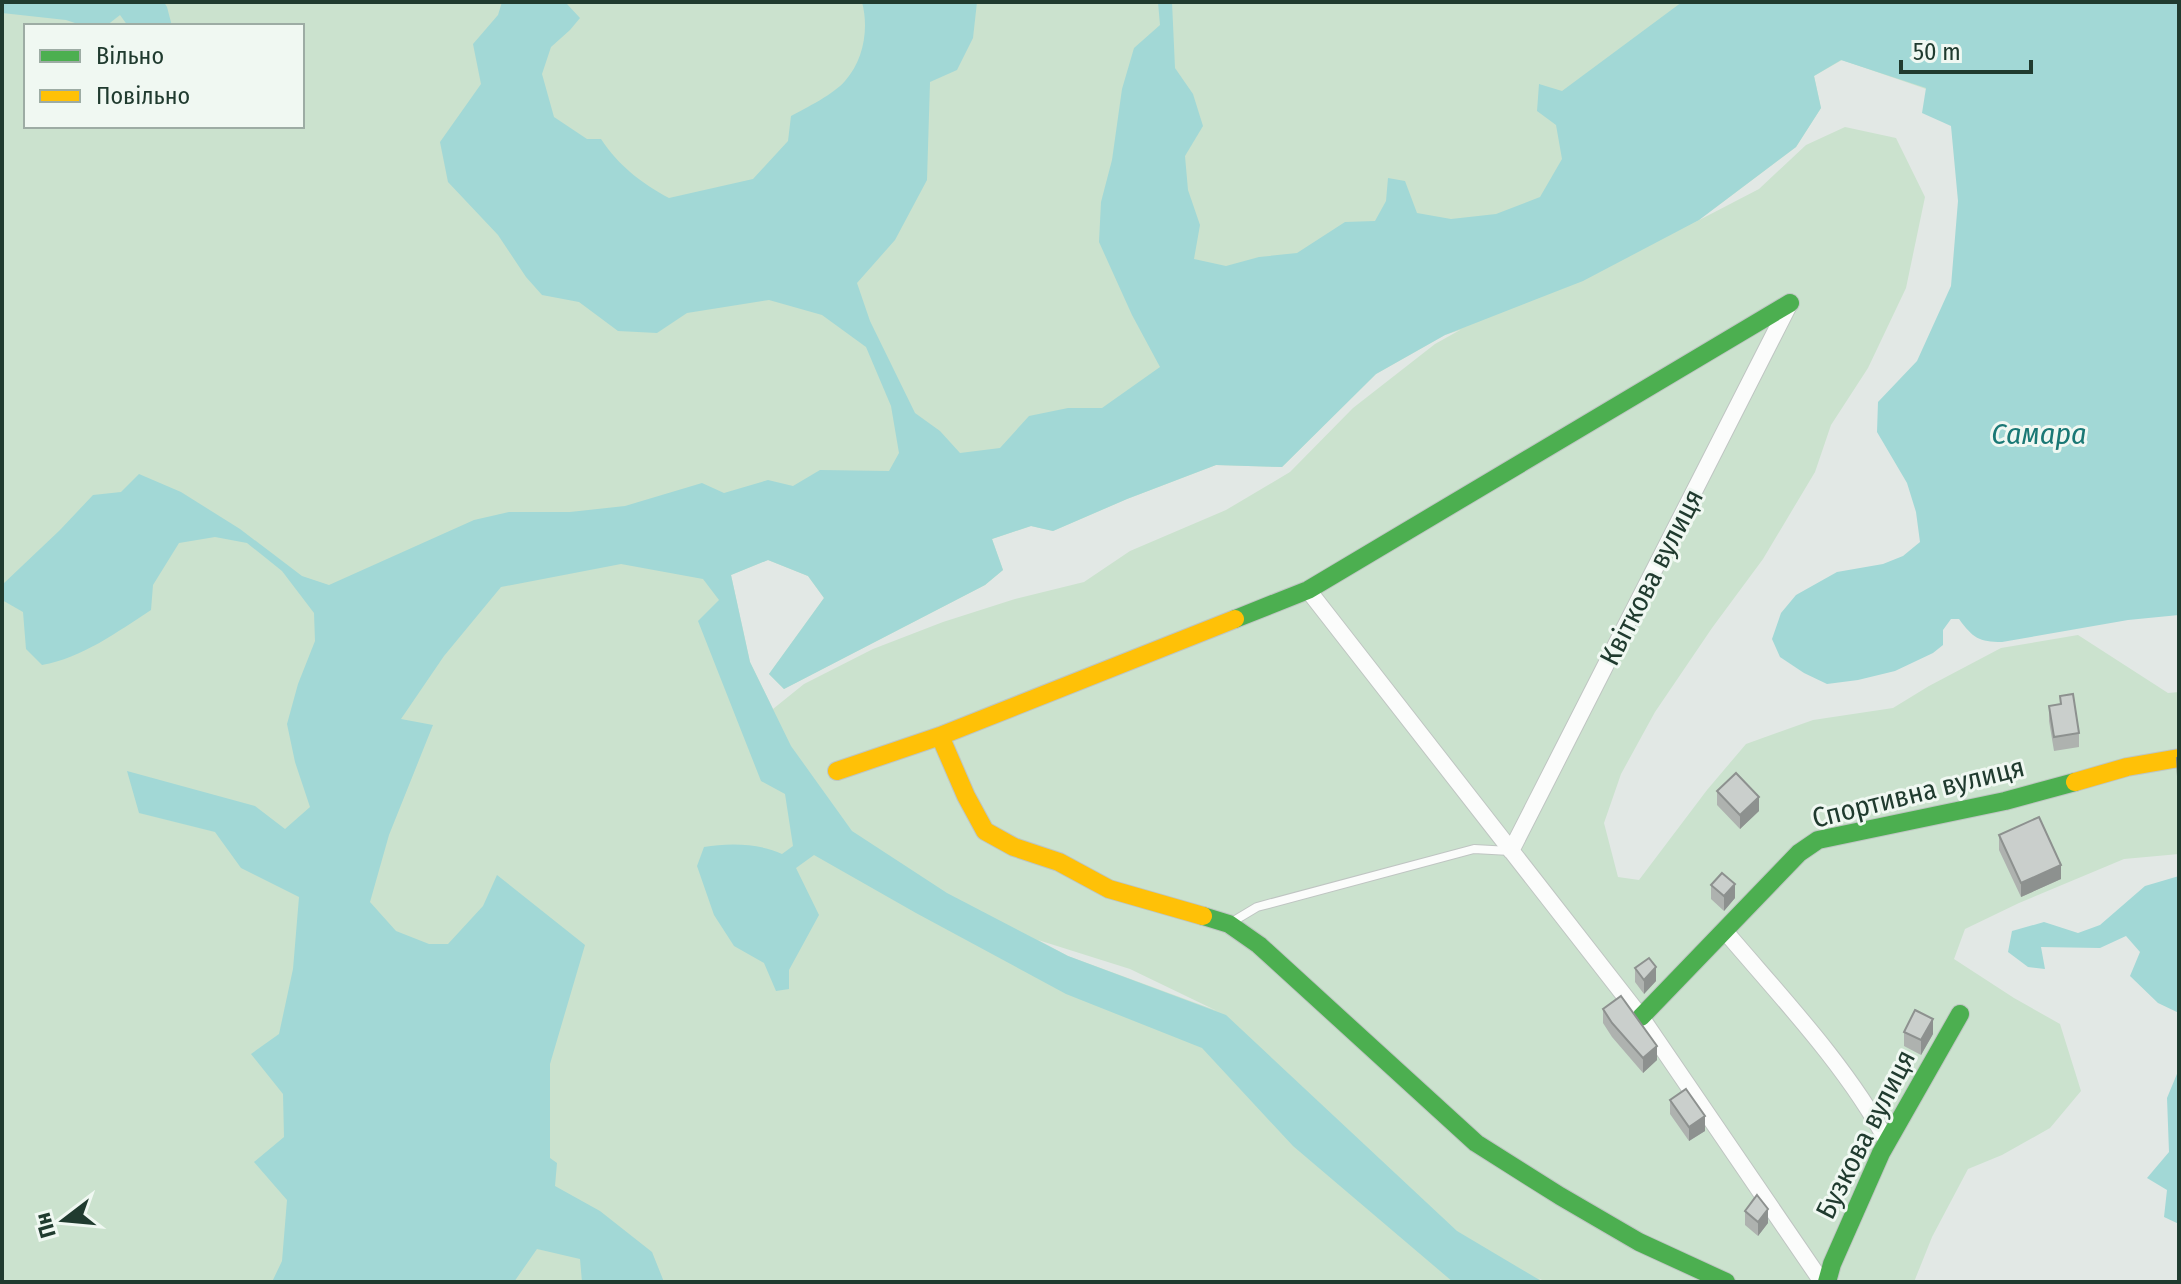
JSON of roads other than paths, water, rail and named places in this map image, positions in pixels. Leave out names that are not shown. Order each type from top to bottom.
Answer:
[{"type":"street","points":[[837,771],[940,736],[1308,590],[1790,303]]},
{"type":"street","name":"Квіткова вулиця","points":[[1511,851],[1790,303]]},
{"type":"street","points":[[1308,590],[1641,1017],[1825,1282]]},
{"type":"street","points":[[940,736],[985,831],[1014,847],[1059,862],[1109,889],[1229,924],[1259,945],[1476,1143],[1639,1242],[1726,1282]]},
{"type":"street","name":"Спортивна вулиця","points":[[1641,1017],[1799,853],[1818,840],[2005,801],[2127,767],[2179,758]]},
{"type":"street","points":[[1724,930],[1870,1109],[1887,1141]]},
{"type":"street","name":"Бузкова вулиця","points":[[1825,1282],[1887,1141],[1960,1014]]},
{"type":"lane","points":[[1229,924],[1257,907],[1474,849],[1511,851]]},
{"type":"water","points":[[2,2],[164,2],[171,24],[127,24],[120,15],[109,24],[78,24],[2,13]]},
{"type":"water","name":"Самара","points":[[502,2],[567,4],[580,18],[551,47],[542,74],[554,117],[587,139],[601,139],[631,173],[669,198],[753,179],[788,141],[791,116],[834,91],[851,73],[863,43],[865,22],[862,2],[977,2],[973,38],[957,70],[930,82],[927,180],[895,240],[857,283],[870,321],[915,413],[940,431],[960,453],[1000,448],[1029,416],[1068,408],[1102,408],[1160,367],[1099,242],[1101,202],[1112,160],[1122,89],[1134,48],[1160,25],[1158,2],[1172,2],[1175,68],[1193,94],[1203,126],[1185,156],[1188,190],[1200,225],[1194,259],[1226,266],[1259,257],[1297,253],[1345,222],[1375,221],[1386,201],[1388,178],[1405,181],[1417,213],[1451,219],[1496,214],[1540,197],[1562,159],[1556,125],[1537,111],[1539,84],[1562,91],[1682,2],[2179,2],[2179,615],[2128,620],[2002,642],[1977,638],[1959,619],[1951,619],[1943,630],[1943,645],[1933,653],[1895,671],[1827,684],[1780,657],[1772,639],[1781,613],[1796,595],[1837,572],[1883,564],[1903,556],[1920,542],[1916,512],[1907,483],[1877,432],[1878,402],[1917,361],[1951,286],[1958,201],[1951,126],[1922,113],[1926,88],[1841,60],[1814,76],[1821,108],[1796,147],[1699,220],[1583,281],[1445,335],[1376,374],[1282,467],[1216,465],[1053,531],[1031,526],[992,539],[1003,570],[985,585],[784,689],[769,674],[824,598],[808,576],[768,560],[731,575],[750,662],[791,746],[852,831],[947,893],[1068,956],[1226,1015],[1457,1231],[1543,1282],[1453,1282],[1293,1146],[1202,1048],[1066,994],[814,855],[796,868],[819,915],[789,970],[789,989],[776,991],[764,963],[734,946],[714,915],[697,866],[704,847],[743,845],[782,854],[793,846],[785,794],[761,781],[698,621],[719,600],[703,579],[621,564],[501,587],[444,656],[401,719],[433,725],[389,835],[370,902],[396,931],[429,944],[448,944],[483,906],[497,875],[585,945],[550,1064],[550,1158],[557,1163],[555,1186],[600,1211],[652,1252],[664,1282],[582,1282],[580,1259],[537,1249],[514,1282],[272,1282],[282,1261],[287,1200],[254,1162],[284,1137],[283,1094],[251,1054],[279,1034],[293,969],[299,897],[241,868],[215,832],[139,813],[127,771],[255,806],[285,829],[310,807],[295,762],[287,724],[315,641],[314,613],[282,571],[247,543],[215,537],[179,543],[153,585],[151,610],[85,650],[42,665],[26,649],[23,612],[2,600],[2,585],[93,495],[121,492],[139,474],[181,492],[240,529],[302,576],[329,585],[474,520],[509,512],[570,512],[625,506],[702,483],[724,493],[768,480],[793,486],[820,470],[889,471],[899,453],[891,406],[866,347],[822,315],[769,300],[687,313],[657,333],[618,331],[579,302],[542,295],[526,277],[498,235],[448,182],[440,142],[481,84],[473,44],[498,15]]},
{"type":"water","points":[[2179,876],[2179,1013],[2158,1003],[2130,976],[2140,952],[2126,936],[2100,948],[2041,947],[2045,969],[2028,967],[2008,952],[2012,931],[2044,922],[2078,933],[2100,925],[2145,886]]},
{"type":"water","points":[[2179,1069],[2179,1224],[2164,1217],[2167,1190],[2147,1178],[2169,1152],[2167,1098]]}]
